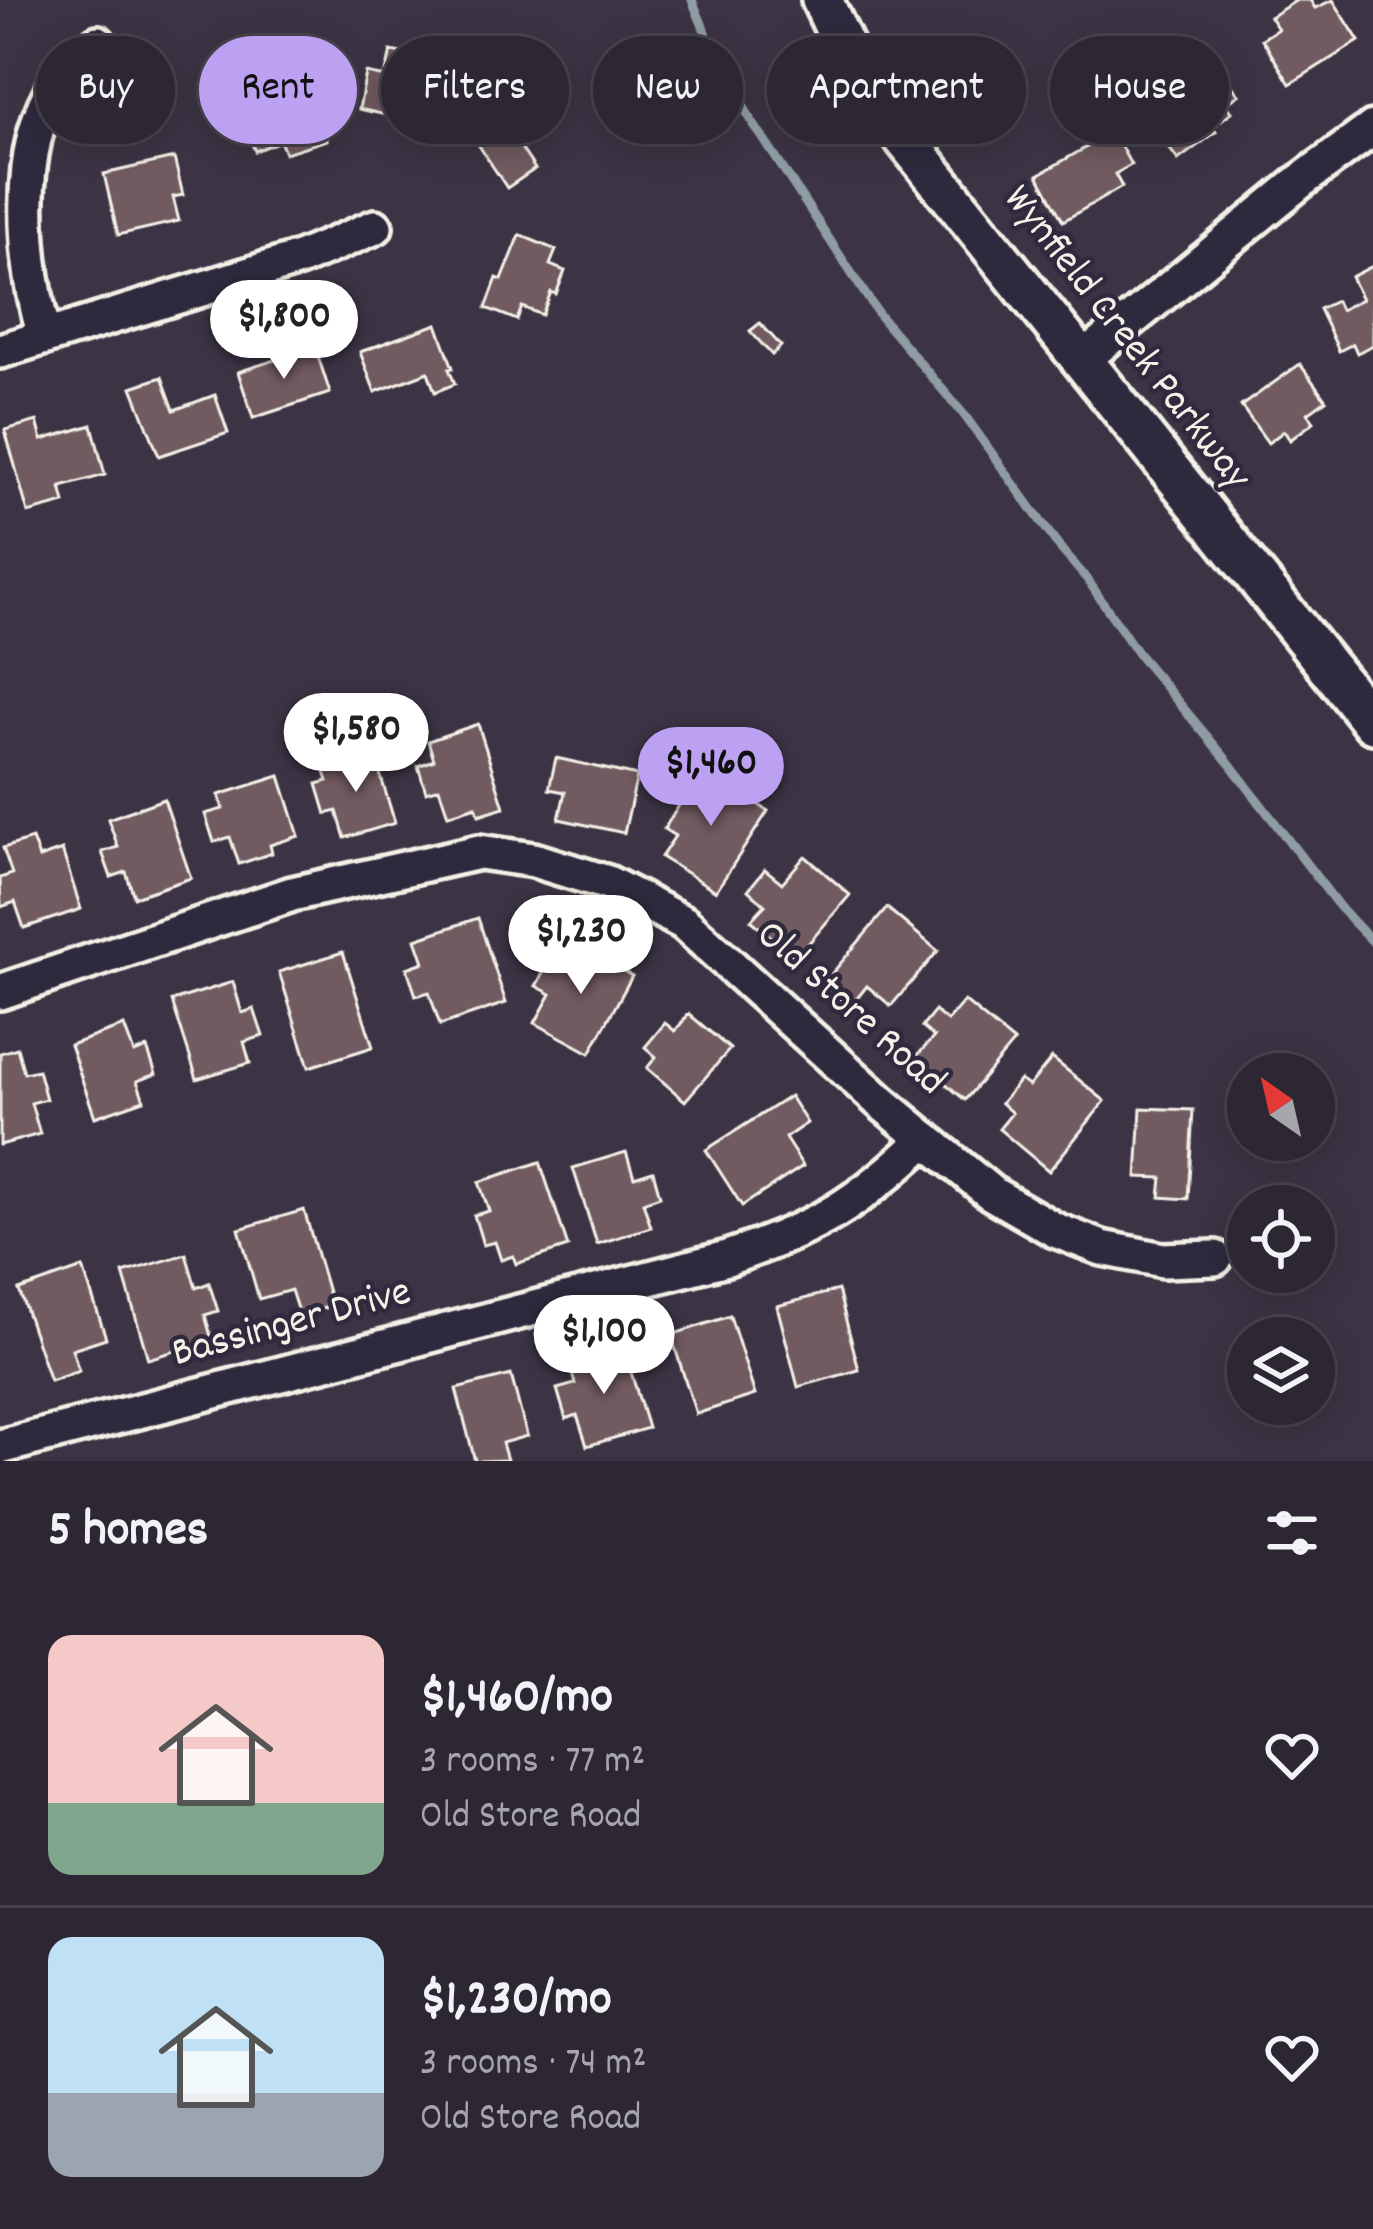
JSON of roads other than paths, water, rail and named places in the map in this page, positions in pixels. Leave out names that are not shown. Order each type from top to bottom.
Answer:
[{"type":"street","name":"Wynfield Creek Parkway","points":[[822,0],[848,56],[889,119],[1373,723]]},
{"type":"street","points":[[1081,361],[1373,128]]},
{"type":"street","points":[[36,138],[28,195],[28,261],[45,337]]},
{"type":"street","points":[[0,351],[299,259],[375,227]]},
{"type":"street","name":"Old Store Road","points":[[0,992],[292,895],[479,852],[534,860],[608,883],[684,922],[926,1139],[992,1193],[1055,1230],[1102,1248],[1163,1260],[1215,1258]]},
{"type":"street","name":"Bassinger Drive","points":[[0,1447],[63,1447],[796,1235],[843,1210],[926,1139]]},
{"type":"waterway","points":[[692,0],[751,120],[879,315],[965,416],[1138,654],[1341,909],[1373,942]]}]
